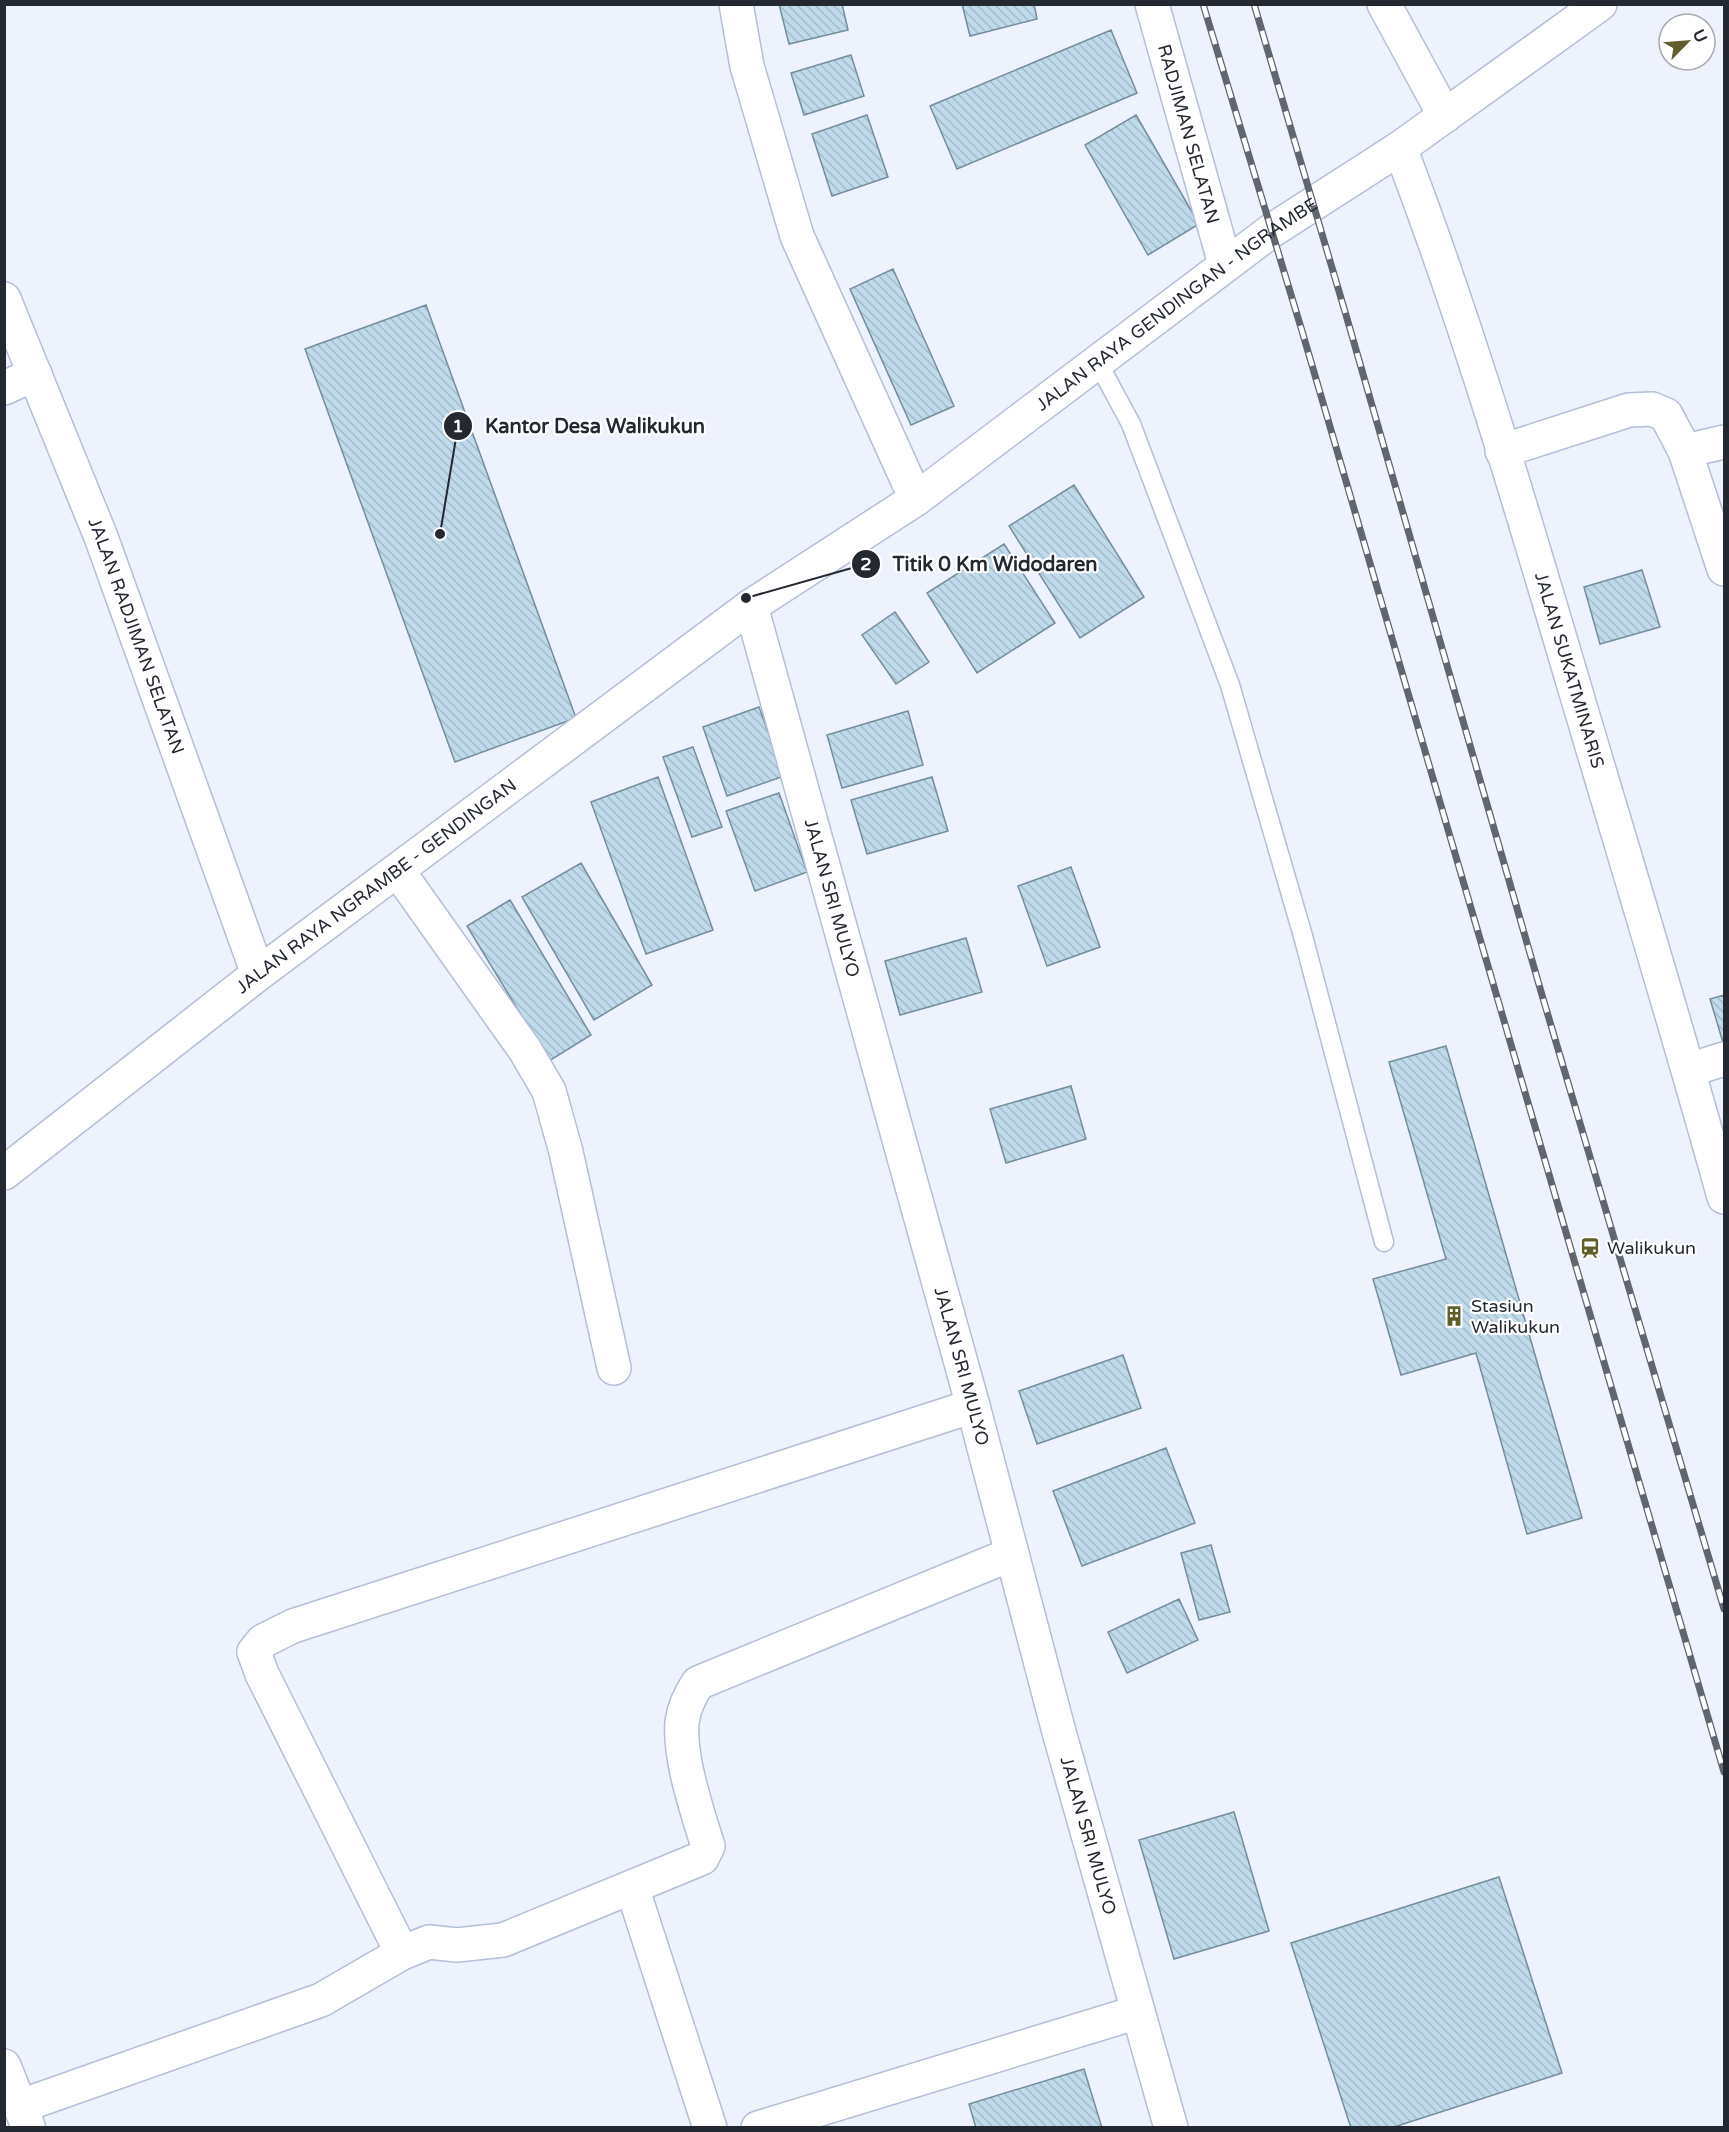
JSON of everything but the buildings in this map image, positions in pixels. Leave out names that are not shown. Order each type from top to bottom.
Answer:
[{"type":"street","points":[[736,4],[747,66],[797,236],[916,499]]},
{"type":"street","name":"RADJIMAN SELATAN","points":[[1152,4],[1225,264]]},
{"type":"street","points":[[1384,4],[1445,116]]},
{"type":"street","name":"JALAN RAYA GENDINGAN - NGRAMBE","points":[[751,606],[916,499],[1225,264],[1271,231],[1400,148],[1600,4]]},
{"type":"street","name":"JALAN SUKATMINARIS","points":[[1400,148],[1436,243],[1502,451],[1689,1070],[1725,1197]]},
{"type":"street","name":"JALAN RADJIMAN SELATAN","points":[[4,299],[101,537],[258,974]]},
{"type":"street","points":[[4,388],[35,374]]},
{"type":"street","points":[[1502,451],[1629,410],[1652,409],[1666,415],[1685,451],[1725,569]]},
{"type":"street","points":[[1685,451],[1725,442]]},
{"type":"street","name":"JALAN RAYA NGRAMBE - GENDINGAN","points":[[4,1173],[258,974],[751,606]]},
{"type":"street","name":"JALAN SRI MULYO","points":[[751,606],[973,1406],[1059,1732],[1171,2127]]},
{"type":"street","points":[[398,871],[525,1050],[549,1091],[566,1152],[614,1368]]},
{"type":"street","points":[[1689,1070],[1725,1059]]},
{"type":"street","points":[[402,1953],[262,1674],[255,1653],[263,1641],[293,1626],[973,1406]]},
{"type":"street","points":[[4,2066],[25,2117],[321,2000],[368,1975],[402,1953],[429,1942],[456,1945],[503,1940],[702,1858],[708,1846],[685,1761],[682,1722],[688,1699],[698,1683],[1012,1554]]},
{"type":"street","points":[[632,1887],[710,2127]]},
{"type":"street","points":[[758,2127],[1138,2012]]},
{"type":"lane","points":[[1097,361],[1131,424],[1230,685],[1303,936],[1384,1242]]},
{"type":"railway","points":[[1203,4],[1302,331],[1724,1772]]},
{"type":"railway","points":[[1254,4],[1542,995],[1724,1609]]},
{"type":"place","name":"Kantor Desa Walikukun","points":[[440,534]]},
{"type":"place","name":"Titik 0 Km Widodaren","points":[[746,598]]},
{"type":"place","name":"Walikukun","points":[[1590,1248]]},
{"type":"place","name":"Stasiun Walikukun","points":[[1454,1316]]}]
